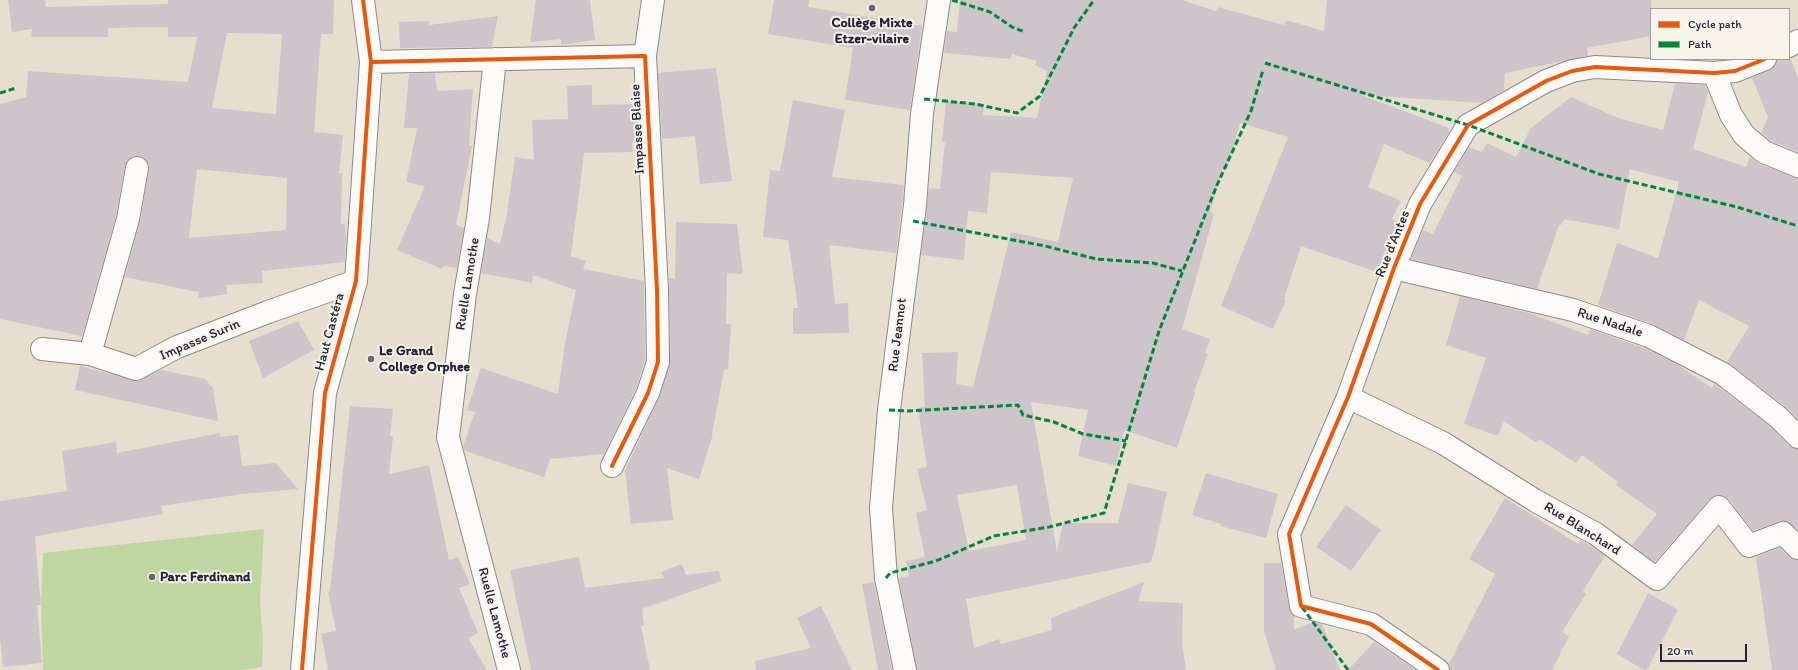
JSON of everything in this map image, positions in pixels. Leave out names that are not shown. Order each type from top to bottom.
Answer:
[{"type":"street","name":"Haut Castéra","points":[[302,670],[325,393],[356,281],[370,62],[363,0]]},
{"type":"street","name":"Impasse Blaise","points":[[612,466],[648,393],[658,362],[657,290],[645,56],[654,0]]},
{"type":"street","name":"Rue Jeannot","points":[[905,670],[886,578],[881,508],[889,410],[915,205],[922,114],[938,0]]},
{"type":"street","points":[[370,62],[645,56]]},
{"type":"street","name":"Ruelle Lamothe","points":[[495,59],[478,218],[465,294],[448,437],[509,670]]},
{"type":"street","name":"Rue d'Antes","points":[[1438,670],[1371,624],[1302,606],[1289,534],[1348,397],[1394,268],[1420,204],[1468,125],[1546,81],[1572,71],[1595,67],[1714,74],[1735,71],[1762,60]]},
{"type":"street","points":[[1714,74],[1731,114],[1744,135],[1764,152],[1798,166]]},
{"type":"street","points":[[90,354],[128,219],[137,168]]},
{"type":"street","name":"Rue Nadale","points":[[1394,268],[1573,310],[1650,336],[1723,374],[1778,417],[1798,437]]},
{"type":"street","name":"Impasse Surin","points":[[42,349],[90,354],[136,369],[177,347],[268,312],[356,281]]},
{"type":"street","name":"Rue Blanchard","points":[[1348,397],[1443,443],[1536,501],[1596,534],[1657,579],[1719,507],[1750,546],[1784,533],[1798,548]]},
{"type":"green space","name":"Parc Ferdinand","points":[[264,529],[260,602],[263,638],[262,667],[241,670],[43,670],[41,605],[43,553]]},
{"type":"building","points":[[8,0],[45,0],[46,7],[168,4],[168,0],[334,0],[333,34],[321,34],[314,132],[343,135],[339,173],[342,173],[341,224],[345,224],[345,262],[262,271],[263,283],[226,285],[227,294],[199,298],[198,292],[125,277],[140,222],[149,170],[149,164],[145,159],[140,156],[133,156],[128,160],[125,166],[116,216],[82,336],[0,319],[0,104],[26,97],[28,71],[188,82],[197,37],[168,37],[168,27],[108,28],[108,37],[31,37],[32,29],[12,32]],"holes":[[[227,33],[282,34],[276,114],[212,108]],[[197,169],[287,178],[286,230],[189,238]]]},
{"type":"building","points":[[536,0],[590,0],[595,40],[561,45],[561,39],[530,42]]},
{"type":"building","points":[[774,0],[809,0],[808,7],[922,26],[910,110],[845,100],[853,48],[768,34]]},
{"type":"building","points":[[960,0],[1182,0],[1216,11],[1218,7],[1284,25],[1286,20],[1324,31],[1327,0],[1651,0],[1650,36],[1587,48],[1588,56],[1505,73],[1504,90],[1482,103],[1361,95],[1449,128],[1449,132],[1430,163],[1384,144],[1368,187],[1401,201],[1392,219],[1399,222],[1377,272],[1301,246],[1284,299],[1286,300],[1273,329],[1221,306],[1288,137],[1240,123],[1227,169],[1223,168],[1210,212],[1214,214],[1182,329],[1210,339],[1205,353],[1208,354],[1194,392],[1195,393],[1177,448],[1124,430],[1116,466],[1078,456],[1088,410],[1031,402],[1057,552],[1063,523],[1118,523],[1128,483],[1167,492],[1155,547],[1151,562],[966,599],[974,648],[999,639],[1001,644],[1052,630],[1051,618],[1144,582],[1138,601],[1183,603],[1182,644],[1186,670],[917,670],[899,578],[909,576],[906,561],[925,557],[916,513],[927,510],[917,469],[927,467],[918,408],[925,407],[922,353],[958,352],[956,384],[973,387],[1011,232],[1058,242],[1073,178],[991,172],[987,213],[968,211],[964,260],[921,255],[929,188],[940,189],[945,142],[942,142],[946,101],[984,104],[983,115],[1037,118],[1047,71],[1035,65],[1037,61],[1012,54],[1011,59],[944,53],[947,31],[957,32]],"holes":[[[1017,485],[1026,540],[969,551],[957,495]]]},
{"type":"building","points":[[498,16],[492,47],[400,48],[399,22],[429,21],[429,25]]},
{"type":"building","points":[[1791,59],[1798,78],[1798,152],[1771,141],[1761,133],[1768,117],[1752,78],[1770,70],[1775,66],[1777,60]]},
{"type":"building","points":[[716,68],[732,181],[700,184],[695,136],[662,139],[658,73]]},
{"type":"building","points":[[435,73],[437,91],[473,89],[469,146],[472,146],[456,225],[464,228],[457,268],[444,266],[442,269],[397,250],[425,186],[406,182],[417,128],[404,128],[409,74]]},
{"type":"building","points":[[1675,84],[1705,85],[1708,92],[1693,149],[1746,167],[1750,157],[1759,164],[1798,178],[1798,419],[1786,407],[1727,362],[1749,326],[1699,300],[1684,340],[1653,324],[1598,305],[1617,243],[1658,258],[1679,182],[1630,169],[1619,229],[1564,219],[1561,225],[1559,225],[1537,289],[1411,259],[1423,230],[1433,234],[1462,176],[1454,172],[1469,147],[1482,152],[1487,143],[1516,157],[1531,128],[1571,97],[1618,118],[1663,130]]},
{"type":"building","points":[[592,85],[592,105],[635,104],[637,141],[632,142],[633,152],[584,153],[571,256],[586,261],[583,269],[644,281],[645,360],[636,388],[604,454],[550,459],[544,477],[465,451],[463,446],[475,412],[467,410],[481,368],[558,394],[565,343],[576,290],[533,275],[532,283],[481,273],[487,238],[500,244],[507,214],[515,157],[534,160],[532,120],[568,119],[567,86]]},
{"type":"building","points":[[793,100],[845,110],[832,177],[904,185],[896,253],[829,245],[835,304],[848,303],[849,333],[793,334],[793,308],[798,308],[788,240],[763,237],[770,170],[780,171]]},
{"type":"building","points":[[676,222],[737,224],[743,274],[727,273],[726,324],[731,324],[728,370],[724,370],[713,434],[699,479],[667,468],[673,520],[631,524],[625,470],[659,398],[670,362],[669,278],[675,278]]},
{"type":"building","points":[[1460,296],[1529,313],[1588,335],[1590,329],[1644,348],[1675,363],[1712,388],[1714,384],[1716,385],[1770,426],[1789,446],[1798,449],[1798,530],[1785,521],[1779,521],[1753,531],[1729,499],[1723,495],[1716,495],[1710,499],[1655,562],[1632,545],[1657,514],[1616,485],[1618,482],[1582,455],[1576,463],[1539,439],[1537,443],[1504,421],[1498,436],[1464,424],[1486,358],[1446,345]]},
{"type":"building","points":[[298,321],[314,350],[263,378],[249,341]]},
{"type":"building","points":[[80,366],[137,381],[161,370],[205,379],[213,388],[218,421],[75,390]]},
{"type":"building","points":[[350,406],[393,409],[390,436],[393,436],[389,474],[429,465],[449,560],[458,557],[470,584],[459,588],[478,633],[468,638],[487,670],[328,670],[321,634],[336,631],[328,592],[330,591]]},
{"type":"building","points":[[220,433],[220,437],[238,435],[242,466],[276,463],[298,489],[242,494],[161,506],[163,514],[35,537],[41,605],[37,605],[42,663],[3,667],[0,639],[0,501],[67,491],[62,451],[116,442],[117,453]]},
{"type":"building","points":[[1206,473],[1278,494],[1266,538],[1220,526],[1221,524],[1192,515]]},
{"type":"building","points":[[1505,498],[1578,544],[1580,540],[1605,556],[1583,591],[1586,594],[1562,632],[1569,636],[1552,670],[1450,670],[1449,664],[1495,574],[1469,559]]},
{"type":"building","points":[[1346,505],[1381,530],[1351,571],[1316,547]]},
{"type":"building","points":[[1780,548],[1789,557],[1798,560],[1798,670],[1772,670],[1756,557]]},
{"type":"building","points":[[579,557],[585,588],[664,578],[661,572],[682,564],[686,575],[719,571],[721,581],[642,609],[644,625],[641,626],[650,670],[531,670],[510,570]]},
{"type":"building","points":[[1264,563],[1281,563],[1289,608],[1294,616],[1294,630],[1313,622],[1322,624],[1340,670],[1276,670],[1264,631]]},
{"type":"building","points":[[874,582],[892,670],[878,670],[862,584]]},
{"type":"building","points":[[1648,593],[1678,610],[1647,670],[1644,670],[1617,654]]},
{"type":"building","points":[[821,606],[852,670],[756,670],[755,661],[811,648],[797,618]]},
{"type":"building","points":[[1374,642],[1416,670],[1348,670]]},
{"type":"marked path","points":[[952,0],[990,12],[1012,27],[1025,32]]},
{"type":"marked path","points":[[924,99],[975,104],[1017,113],[1040,96],[1074,28],[1094,0]]},
{"type":"marked path","points":[[1265,63],[1468,125],[1599,174],[1737,207],[1798,226]]},
{"type":"marked path","points":[[886,578],[890,573],[936,561],[994,536],[1049,527],[1104,513],[1159,331],[1217,185],[1251,111],[1263,70]]},
{"type":"marked path","points":[[0,93],[16,88]]},
{"type":"marked path","points":[[913,221],[1045,246],[1096,259],[1153,263],[1182,271]]},
{"type":"marked path","points":[[889,410],[907,411],[1018,405],[1023,415],[1054,422],[1083,434],[1126,441]]},
{"type":"marked path","points":[[1302,607],[1348,670]]},
{"type":"cycle path","points":[[302,670],[325,393],[356,281],[371,62],[363,0]]},
{"type":"cycle path","points":[[371,62],[645,56],[657,290],[658,362],[648,393],[612,466]]},
{"type":"cycle path","points":[[1438,670],[1371,624],[1301,606],[1289,534],[1348,397],[1394,268],[1420,204],[1468,125],[1546,81],[1572,71],[1595,67],[1714,73],[1735,71],[1762,60]]},
{"type":"place","name":"Collège Mixte Etzer-vilaire","points":[[872,8]]},
{"type":"place","name":"Le Grand College Orphee","points":[[371,359]]},
{"type":"place","name":"Parc Ferdinand","points":[[152,577]]}]
